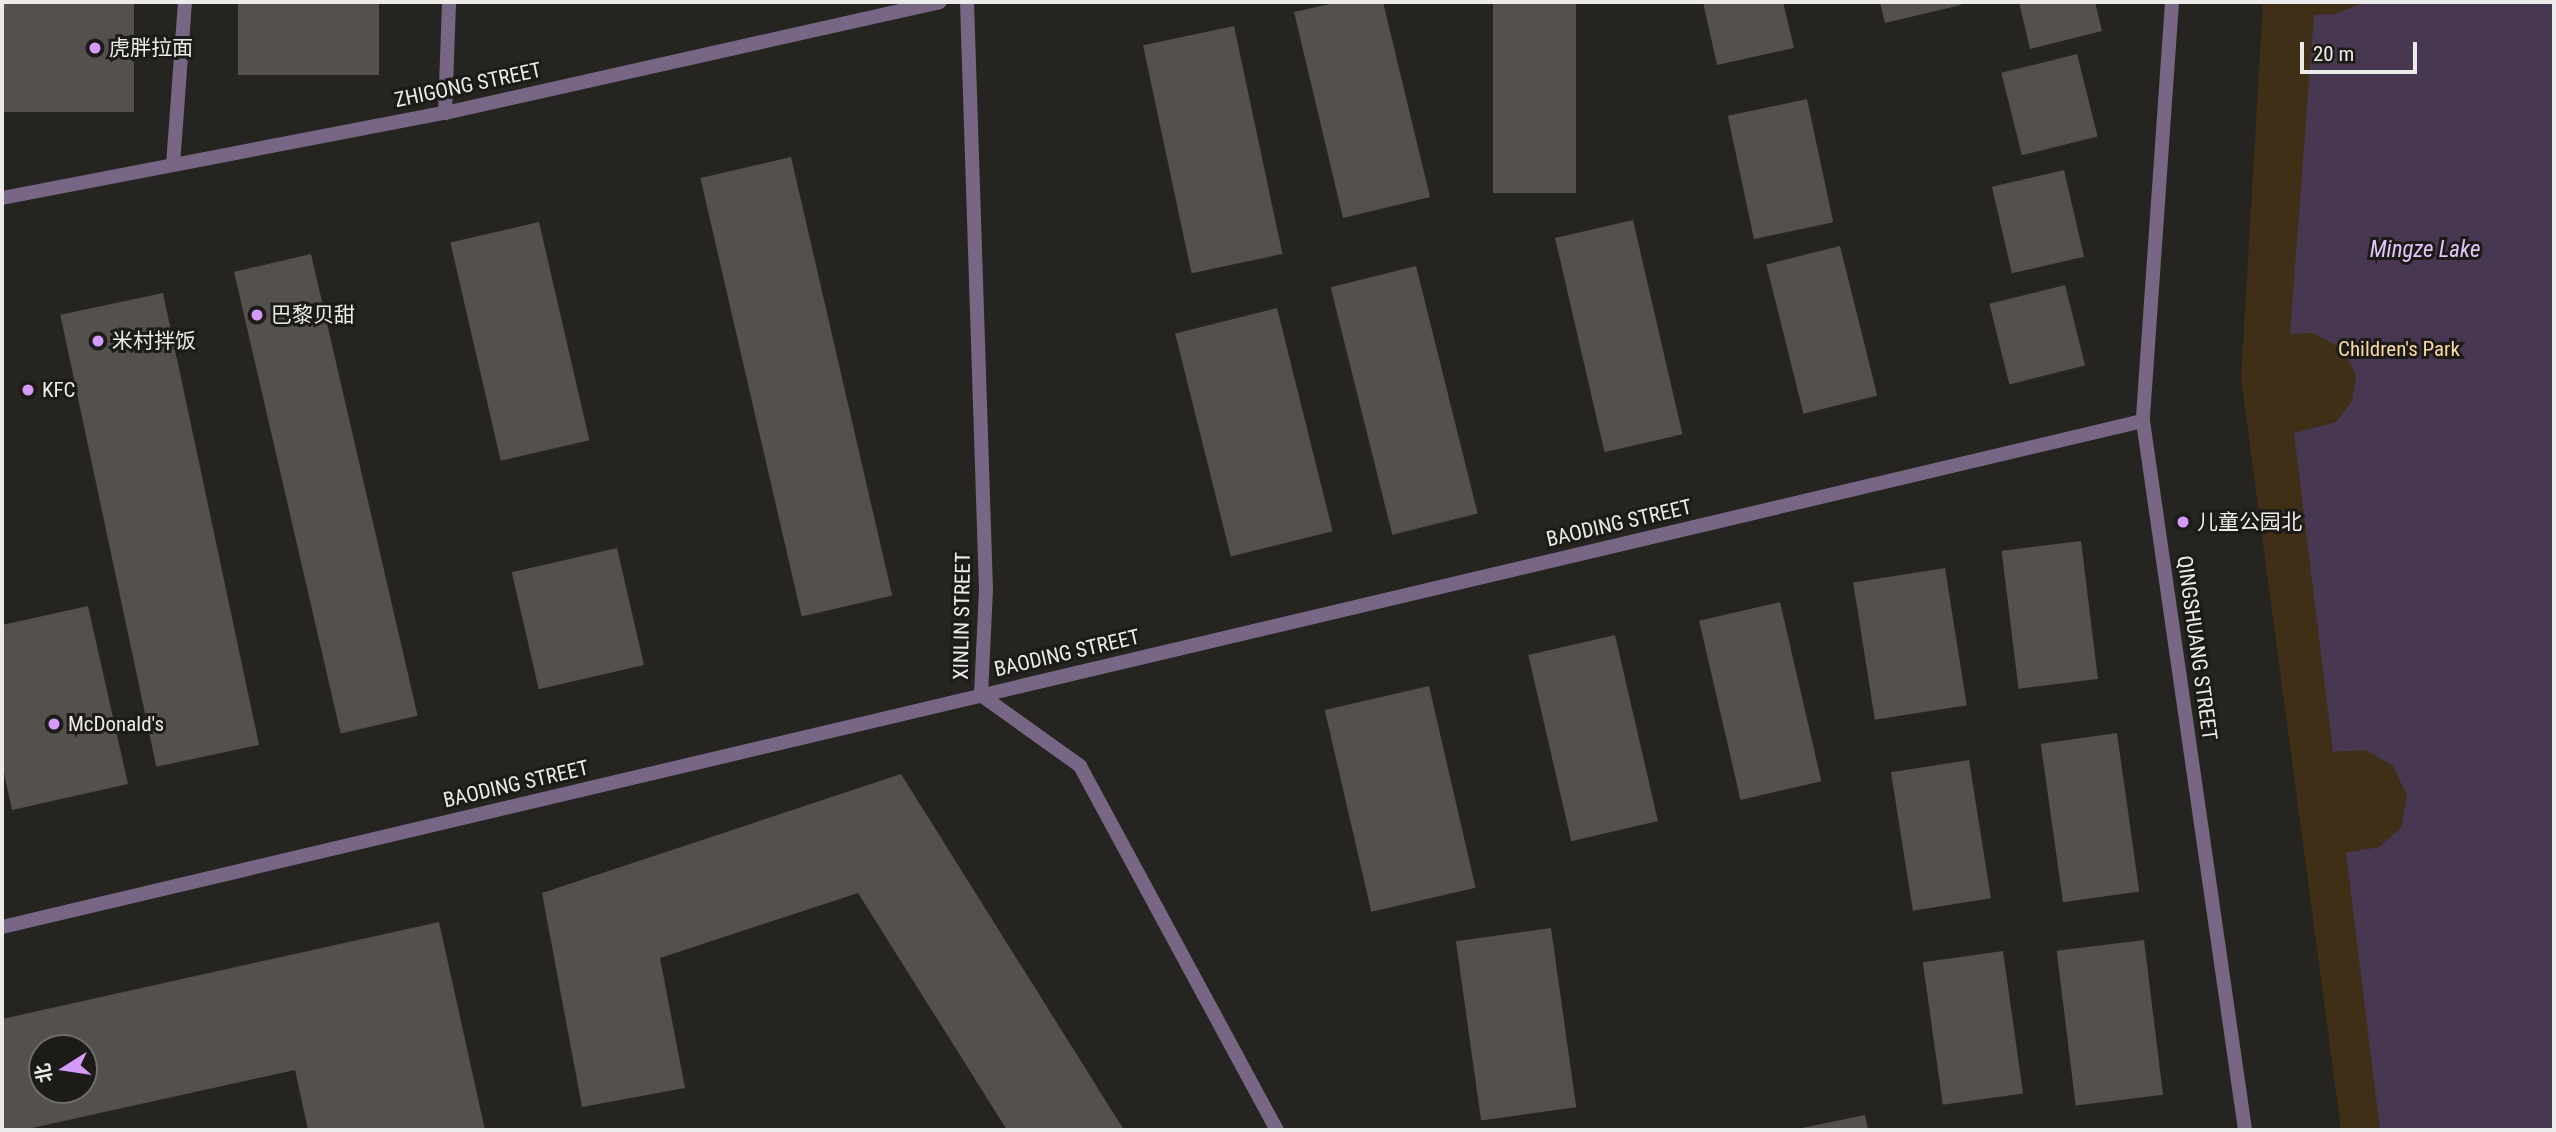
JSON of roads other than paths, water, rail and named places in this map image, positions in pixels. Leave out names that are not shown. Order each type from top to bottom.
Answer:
[{"type":"street","points":[[173,165],[185,2]]},
{"type":"street","points":[[445,113],[449,2]]},
{"type":"street","name":"ZHIGONG STREET","points":[[2,198],[445,113],[940,2]]},
{"type":"street","name":"XINLIN STREET","points":[[967,2],[986,589],[981,695],[1080,766],[1277,1130]]},
{"type":"street","name":"QINGSHUANG STREET","points":[[2172,2],[2143,421],[2245,1130]]},
{"type":"street","name":"BAODING STREET","points":[[2,927],[2143,421]]},
{"type":"water","name":"Mingze Lake","points":[[2364,2],[2554,2],[2554,1130],[2380,1130],[2346,853],[2379,847],[2401,828],[2407,796],[2393,766],[2366,750],[2333,752],[2294,433],[2336,422],[2352,401],[2356,376],[2344,350],[2313,333],[2290,334],[2314,15],[2336,14]]},
{"type":"place","name":"虎胖拉面","points":[[95,48]]},
{"type":"place","name":"巴黎贝甜","points":[[257,315]]},
{"type":"place","name":"米村拌饭","points":[[98,341]]},
{"type":"place","name":"KFC","points":[[28,390]]},
{"type":"place","name":"儿童公园北","points":[[2183,522]]},
{"type":"place","name":"McDonald's","points":[[54,724]]},
{"type":"park label","name":"Children's Park","points":[[2399,349]]}]
